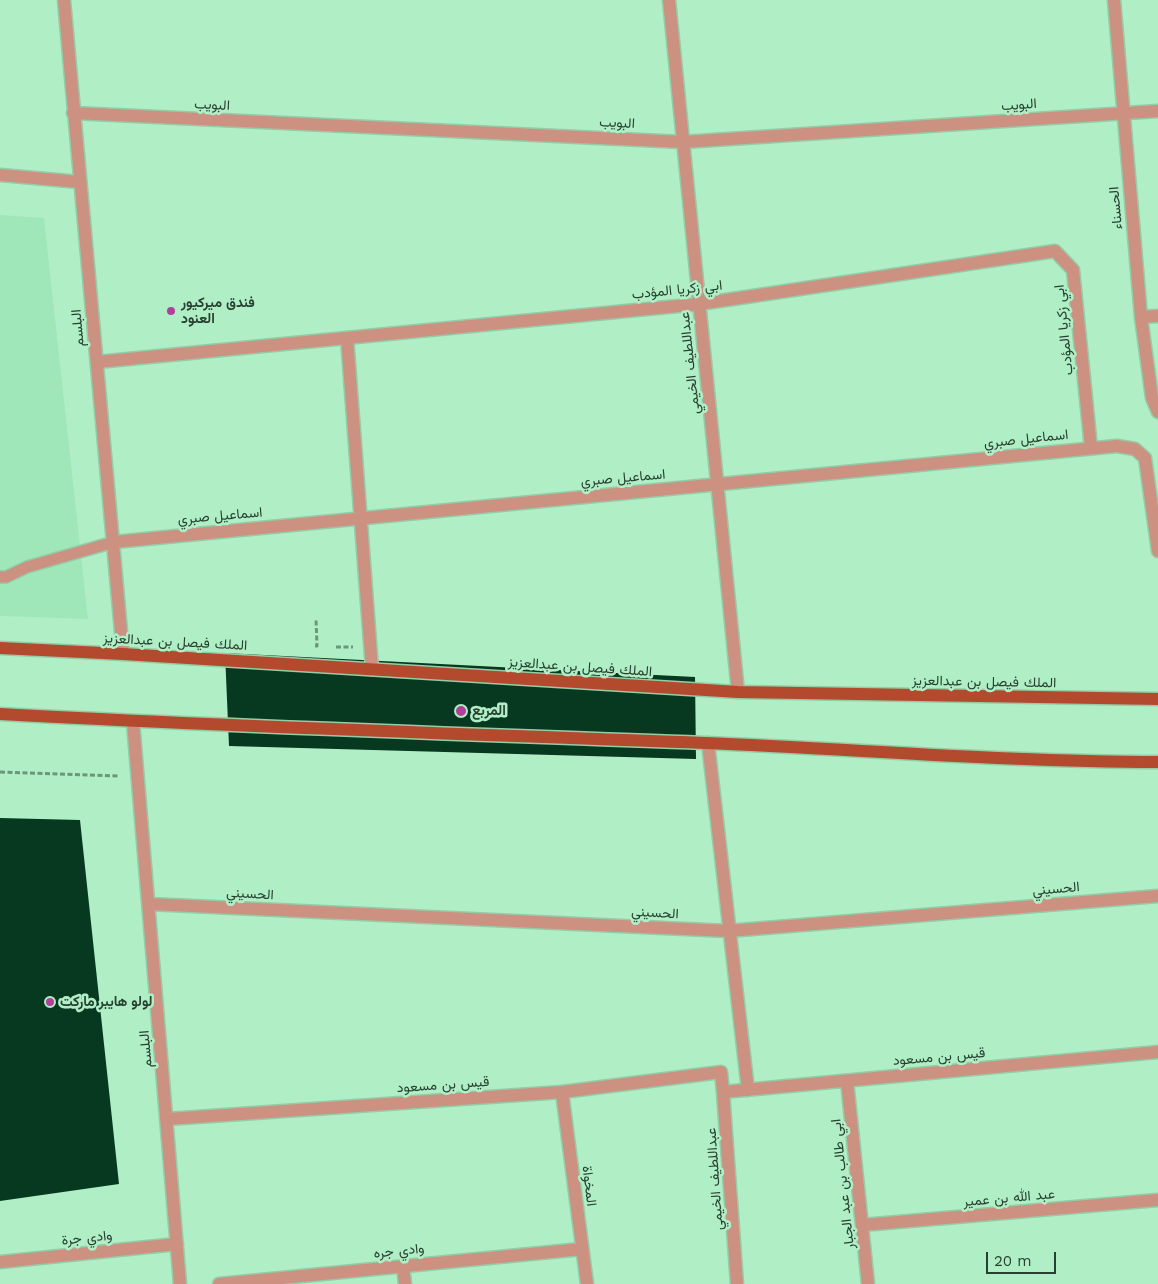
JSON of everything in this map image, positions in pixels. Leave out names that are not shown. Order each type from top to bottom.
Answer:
[{"type":"main road","name":"الملك فيصل بن عبدالعزيز","points":[[0,648],[738,692],[1158,699]]},
{"type":"main road","points":[[0,714],[133,722],[708,743],[1084,762],[1158,762]]},
{"type":"street","name":"البلسم","points":[[64,0],[123,654]]},
{"type":"street","name":"عبداللطيف الخيمي","points":[[669,0],[738,692]]},
{"type":"street","name":"الحسناء","points":[[1114,0],[1140,317],[1152,398],[1158,412]]},
{"type":"street","name":"البويب","points":[[73,114],[683,142],[1123,114],[1158,110]]},
{"type":"street","points":[[0,175],[80,182]]},
{"type":"street","name":"ابي زكريا المؤدب","points":[[96,362],[699,304],[1055,251],[1073,270],[1091,448]]},
{"type":"street","points":[[1140,317],[1158,316]]},
{"type":"street","points":[[347,338],[372,669]]},
{"type":"street","name":"اسماعيل صبري","points":[[114,542],[1116,446],[1135,449],[1145,458],[1158,551]]},
{"type":"street","name":"البلسم","points":[[133,722],[180,1284]]},
{"type":"street","points":[[708,743],[728,931],[748,1090]]},
{"type":"street","name":"الحسيني","points":[[149,904],[728,931],[1158,896]]},
{"type":"street","name":"قيس بن مسعود","points":[[724,1092],[1158,1052]]},
{"type":"street","name":"عبداللطيف الخيمي","points":[[721,1072],[737,1284]]},
{"type":"street","name":"قيس بن مسعود","points":[[167,1118],[562,1092],[721,1072]]},
{"type":"street","name":"ابي طالب بن عبد الجبار","points":[[847,1081],[868,1284]]},
{"type":"street","name":"المخواة","points":[[562,1092],[587,1284]]},
{"type":"street","name":"عبد الله بن عمير","points":[[862,1225],[1158,1200]]},
{"type":"street","name":"وادي جرة","points":[[0,1262],[177,1244]]},
{"type":"street","name":"وادي جره","points":[[220,1284],[582,1249]]},
{"type":"street","points":[[403,1266],[405,1284]]},
{"type":"lane","points":[[0,577],[6,577],[27,567],[114,542]]},
{"type":"path","points":[[316,619],[317,646]]},
{"type":"path","points":[[308,646],[326,646]]},
{"type":"path","points":[[335,647],[371,648]]},
{"type":"path","points":[[0,772],[138,776]]},
{"type":"shaded area","points":[[0,215],[44,218],[88,619],[0,616]]},
{"type":"building","name":"المربع","points":[[225,653],[695,677],[696,759],[229,746]]},
{"type":"building","name":"لولو هايبر ماركت","points":[[0,818],[80,820],[119,1184],[0,1201]]},
{"type":"place","name":"فندق ميركيور العنود","points":[[171,311]]},
{"type":"place","name":"المربع","points":[[461,711]]},
{"type":"place","name":"لولو هايبر ماركت","points":[[50,1002]]}]
